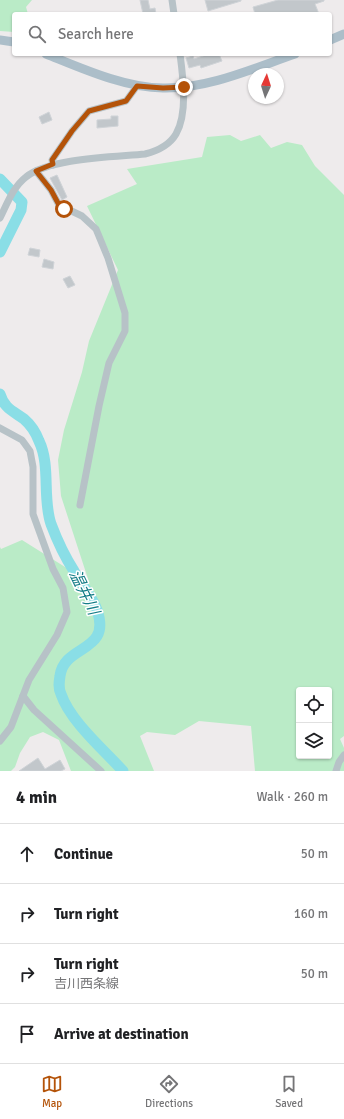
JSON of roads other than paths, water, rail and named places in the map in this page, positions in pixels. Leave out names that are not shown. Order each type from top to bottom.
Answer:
[{"type":"main road","points":[[332,39],[344,34]]},
{"type":"main road","points":[[0,40],[12,42]]},
{"type":"main road","points":[[51,56],[96,73],[137,86],[163,88],[184,87],[241,73],[290,56]]},
{"type":"street","points":[[172,0],[174,12]]},
{"type":"street","points":[[0,218],[18,186],[27,176],[36,171],[53,164],[145,154],[158,150],[176,134],[181,114],[184,87],[180,56]]},
{"type":"street","points":[[53,164],[52,160],[59,149],[89,111],[126,101],[137,86]]},
{"type":"street","points":[[36,171],[51,190],[59,205],[82,216],[96,229],[108,258],[125,313],[125,331],[109,363],[105,378],[80,505]]},
{"type":"street","points":[[0,428],[22,440],[30,451],[32,467],[31,504],[35,523],[66,599],[67,612],[64,622],[29,680],[11,727],[0,741]]},
{"type":"street","points":[[23,696],[34,710],[101,771]]},
{"type":"street","points":[[336,771],[339,762],[344,755]]},
{"type":"waterway","name":"温井川","points":[[0,179],[22,202],[21,210],[0,252]]},
{"type":"waterway","name":"温井川","points":[[0,394],[6,406],[27,421],[38,438],[45,461],[47,504],[51,524],[67,560],[95,605],[100,624],[98,634],[93,641],[77,652],[63,666],[59,680],[60,692],[65,704],[80,725],[97,745],[123,771]]}]
